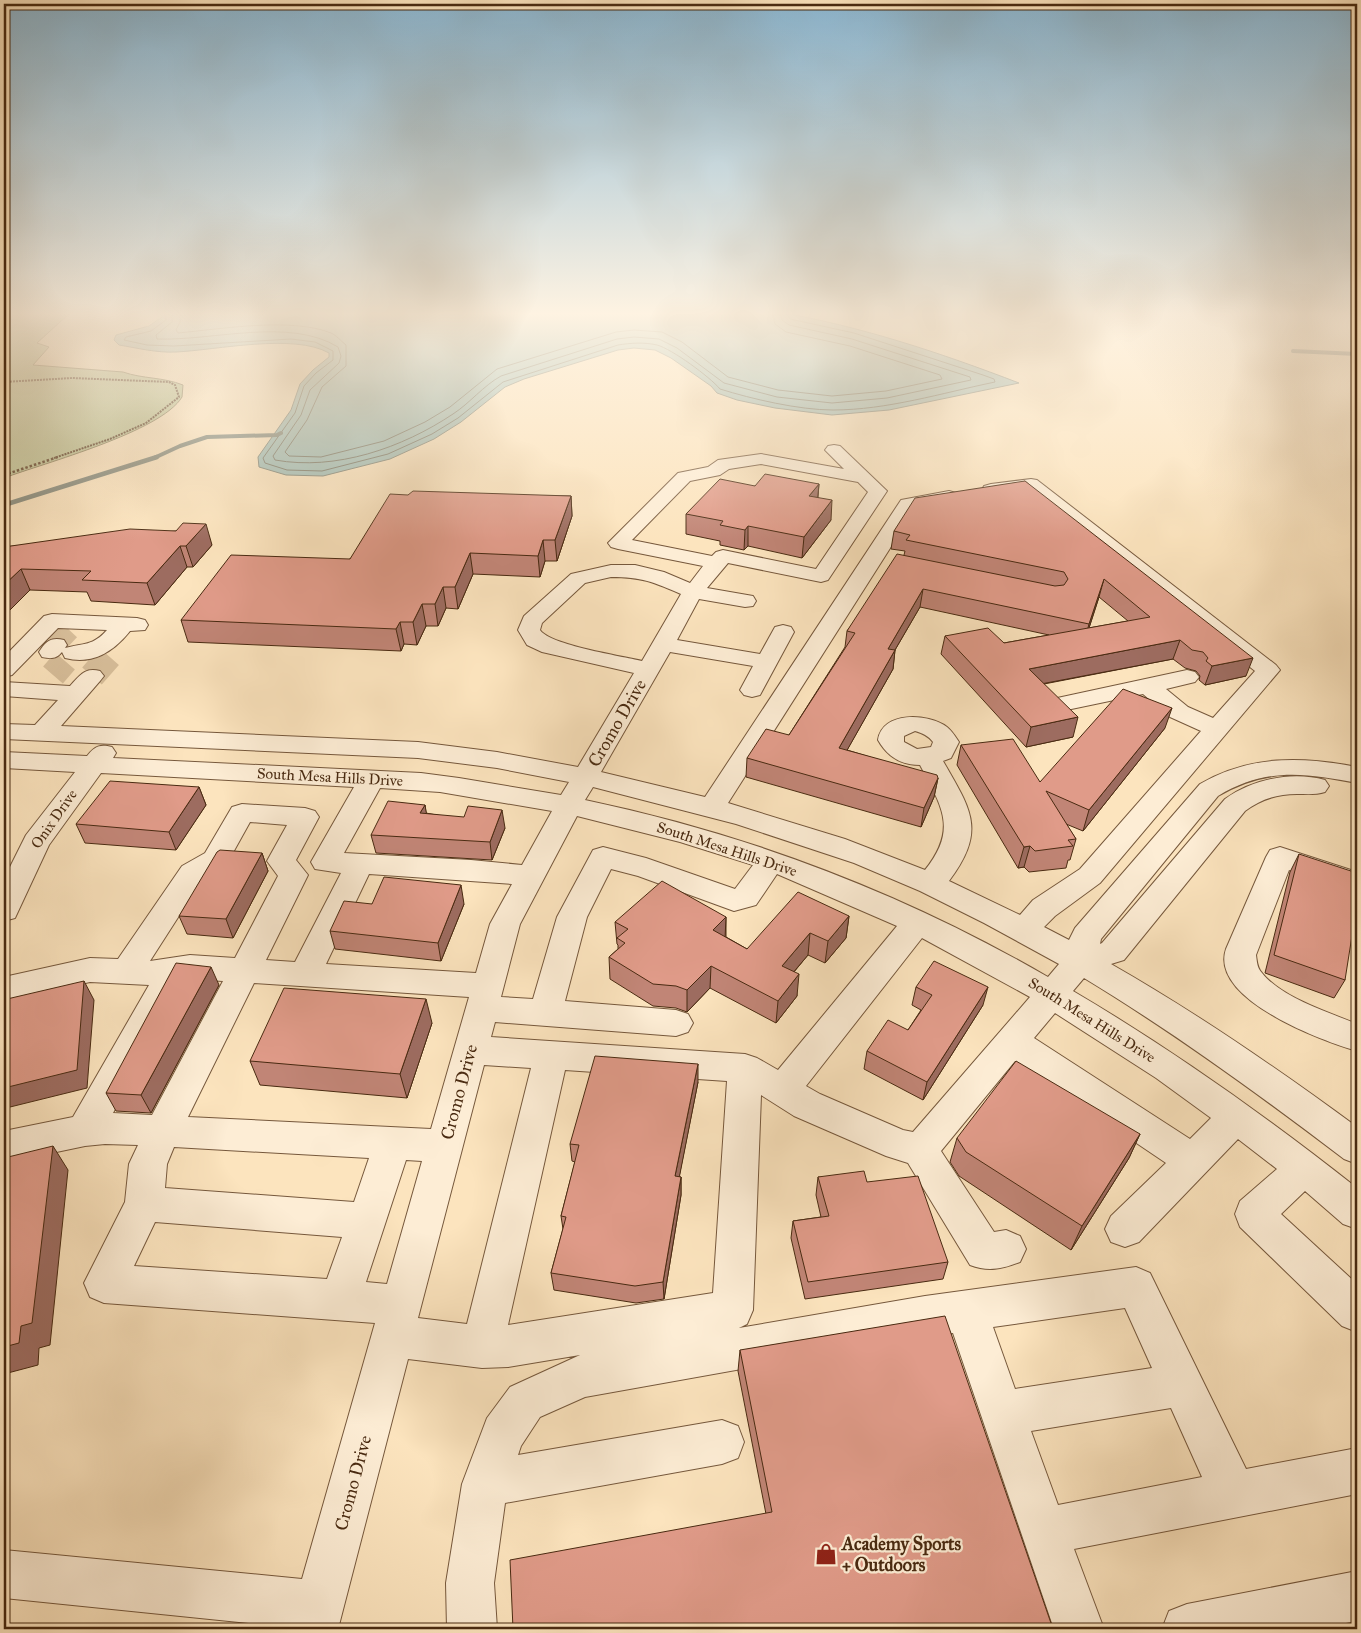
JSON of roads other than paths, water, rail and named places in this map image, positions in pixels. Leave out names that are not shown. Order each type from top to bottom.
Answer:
[{"type":"street","points":[[834,450],[878,491],[821,576],[723,556],[717,563],[618,543],[684,477],[714,471],[724,464],[761,459],[800,460],[864,478]]},
{"type":"street","points":[[711,808],[882,560],[908,504],[1032,484],[1268,670],[1090,876],[1044,908],[1023,931]]},
{"type":"street","name":"Cromo Drive","points":[[316,1617],[505,924],[578,791],[693,592],[717,563]]},
{"type":"street","points":[[648,669],[550,647],[535,640],[529,630],[532,620],[578,578],[611,571],[636,571],[657,576],[740,610],[756,582],[830,596]]},
{"type":"street","points":[[4,670],[52,621],[69,647],[76,694]]},
{"type":"street","points":[[24,650],[69,647],[91,652],[101,648],[131,625]]},
{"type":"street","points":[[4,689],[69,647],[131,625]]},
{"type":"street","points":[[113,652],[131,625]]},
{"type":"street","points":[[752,690],[783,632]]},
{"type":"street","points":[[663,644],[767,662]]},
{"type":"street","points":[[42,733],[92,676]]},
{"type":"street","points":[[1057,705],[1187,677]]},
{"type":"street","points":[[1148,686],[1179,712],[1217,729]]},
{"type":"street","name":"South Mesa Hills Drive","points":[[4,731],[419,750],[504,762],[677,831],[820,879],[918,922],[984,955],[1052,993],[1158,1060],[1237,1116],[1357,1211]]},
{"type":"street","name":"Onix Drive","points":[[4,910],[36,842],[116,737]]},
{"type":"street","points":[[928,757],[958,816],[960,828],[958,841],[952,854],[931,884]]},
{"type":"street","name":"South Mesa Hills Drive","points":[[4,760],[316,777],[372,778],[455,785],[578,791],[711,808],[785,828],[863,856],[931,884],[1080,961],[1193,1030],[1281,1090],[1357,1148]]},
{"type":"street","points":[[920,1150],[1080,961],[1086,936],[1200,800],[1217,784],[1244,772],[1269,767],[1309,767],[1357,775]]},
{"type":"street","points":[[294,816],[316,777]]},
{"type":"street","points":[[372,778],[325,862],[531,876]]},
{"type":"street","points":[[1080,961],[1113,952],[1236,804],[1244,797],[1266,788],[1296,785],[1357,791]]},
{"type":"street","points":[[126,972],[192,873],[215,860],[242,813],[305,817],[281,861],[293,874],[163,1130],[148,1164],[144,1204],[104,1283],[340,1300],[482,1347],[508,1346],[732,1310],[745,1068]]},
{"type":"street","points":[[545,1013],[572,917],[604,857],[646,868],[734,900],[745,898],[771,861]]},
{"type":"street","points":[[1357,882],[1280,857],[1240,955],[1246,976],[1270,998],[1300,1015],[1357,1038]]},
{"type":"street","points":[[305,974],[360,864]]},
{"type":"street","points":[[782,1090],[918,922]]},
{"type":"street","points":[[4,989],[90,970],[154,973],[190,967],[305,974],[485,997],[545,1013],[676,1023]]},
{"type":"street","points":[[85,1130],[172,971]]},
{"type":"street","points":[[1011,1041],[1096,1095],[1192,1161]]},
{"type":"street","points":[[471,1050],[745,1068],[808,1105],[899,1145],[920,1150],[984,1252],[1006,1249]]},
{"type":"street","points":[[482,1347],[551,1055]]},
{"type":"street","points":[[1125,1229],[1237,1116]]},
{"type":"street","points":[[4,1147],[85,1130],[105,1128],[445,1146]]},
{"type":"street","points":[[340,1300],[393,1143]]},
{"type":"street","points":[[1305,1168],[1254,1214],[1357,1312]]},
{"type":"street","points":[[144,1204],[367,1221]]},
{"type":"street","points":[[472,1629],[470,1582],[485,1484],[503,1434],[525,1402],[582,1376],[925,1316],[1136,1287],[1234,1494]]},
{"type":"street","points":[[966,1311],[1079,1629]]},
{"type":"street","points":[[1002,1413],[1182,1385]]},
{"type":"street","points":[[485,1484],[722,1442]]},
{"type":"street","points":[[1044,1531],[1357,1470]]},
{"type":"street","points":[[4,1574],[316,1617]]},
{"type":"street","points":[[1187,1629],[1357,1596]]},
{"type":"water","points":[[299,388],[503,388],[461,422],[434,439],[390,459],[323,476],[286,475],[259,467],[258,457],[291,410]]},
{"type":"water","points":[[713,388],[994,388],[889,410],[832,415],[775,408],[737,400],[717,393]]},
{"type":"waterway","points":[[154,458],[180,446],[207,437],[277,435],[281,433]]},
{"type":"waterway","points":[[4,505],[154,458]]},
{"type":"tunnel","points":[[56,645],[73,627]]},
{"type":"tunnel","points":[[92,676],[113,652]]},
{"type":"tunnel","points":[[53,675],[65,661]]},
{"type":"place","name":"Academy Sports + Outdoors","points":[[826,1554]]}]
